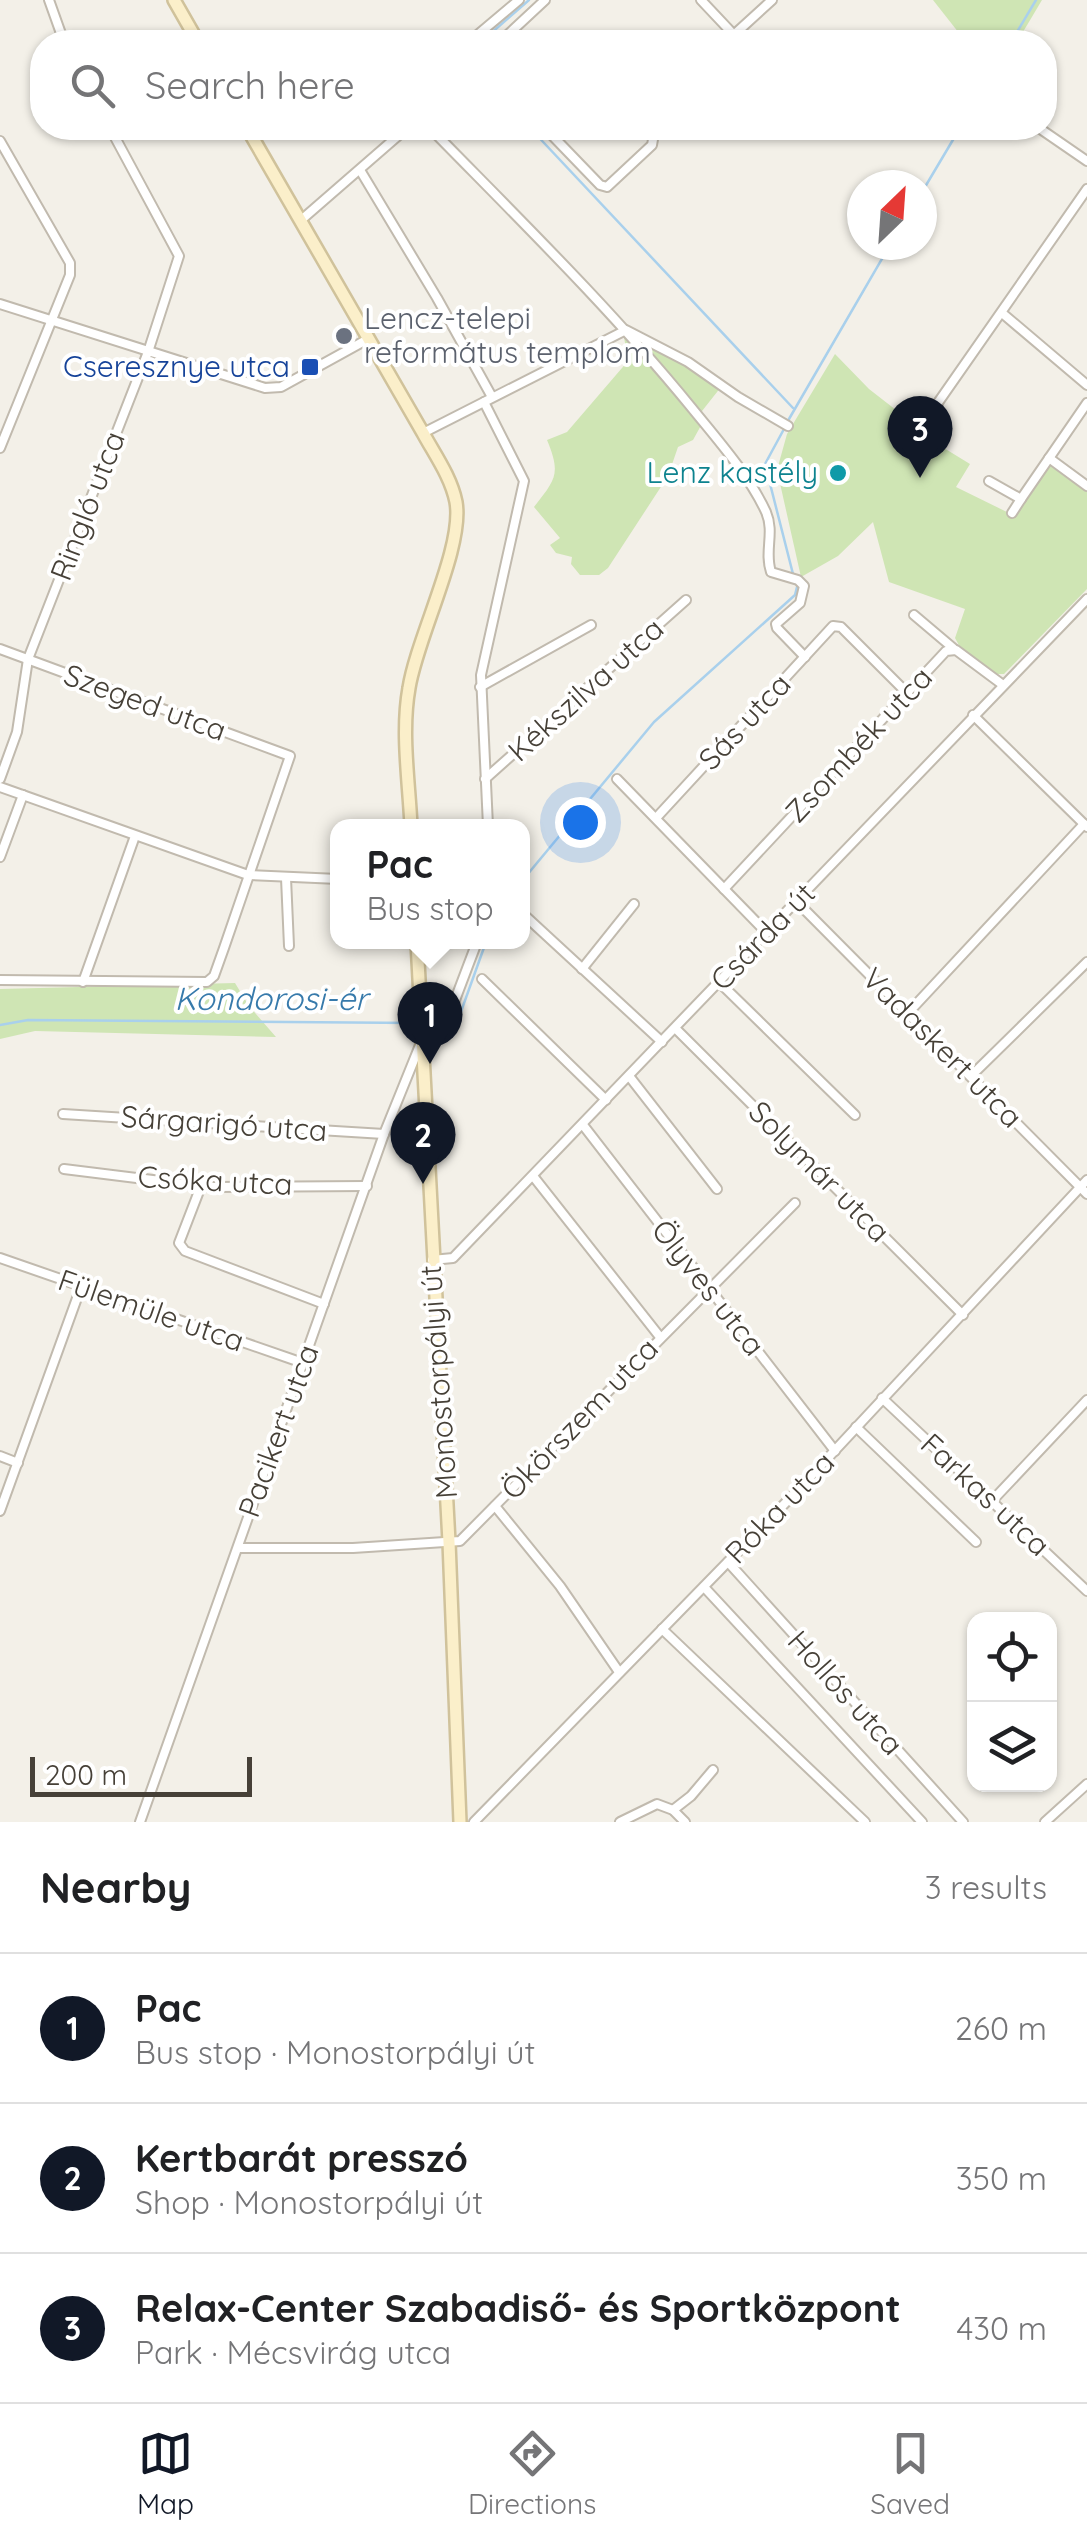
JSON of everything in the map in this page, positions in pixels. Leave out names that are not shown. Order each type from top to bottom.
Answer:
[{"type":"street","points":[[50,0],[60,30]]},
{"type":"street","points":[[174,0],[191,30]]},
{"type":"street","points":[[483,30],[518,0]]},
{"type":"street","points":[[513,30],[545,0]]},
{"type":"street","points":[[701,0],[729,30]]},
{"type":"street","points":[[739,30],[772,0]]},
{"type":"street","name":"Ringló utca","points":[[0,778],[17,732],[28,659],[148,352],[178,256],[116,140]]},
{"type":"street","points":[[254,140],[452,488],[457,512],[454,538],[412,669],[406,702],[411,819]]},
{"type":"street","points":[[300,221],[394,140]]},
{"type":"street","points":[[442,140],[626,330],[710,431],[766,512],[772,534],[767,549],[769,568],[774,575],[798,580],[804,592],[800,603],[778,620],[777,628],[805,657]]},
{"type":"street","points":[[556,140],[600,186],[607,188],[653,140]]},
{"type":"street","points":[[1057,140],[1087,161]]},
{"type":"street","points":[[0,141],[70,263],[70,274],[0,448]]},
{"type":"street","points":[[360,170],[437,298],[524,481],[480,687],[488,819]]},
{"type":"street","points":[[922,427],[1085,195]]},
{"type":"street","points":[[0,304],[266,388],[282,386],[368,339]]},
{"type":"street","points":[[1002,313],[1087,385]]},
{"type":"street","points":[[423,433],[626,330]]},
{"type":"street","points":[[626,330],[688,362],[788,426]]},
{"type":"street","points":[[1012,513],[1087,403]]},
{"type":"street","points":[[1049,458],[1087,486]]},
{"type":"street","points":[[989,480],[1021,500]]},
{"type":"street","name":"Csárda út","points":[[431,1260],[453,1258],[1087,599]]},
{"type":"street","name":"Kékszilva utca","points":[[486,779],[686,600]]},
{"type":"street","points":[[914,615],[956,650]]},
{"type":"street","points":[[480,687],[591,625]]},
{"type":"street","name":"Sás utca","points":[[657,817],[833,626],[841,626],[908,694]]},
{"type":"street","name":"Szeged utca","points":[[0,650],[290,756],[259,851],[244,874]]},
{"type":"street","name":"Zsombék utca","points":[[724,889],[946,652],[956,650],[1003,685]]},
{"type":"street","points":[[908,1013],[1086,826],[973,716]]},
{"type":"street","points":[[617,779],[767,932]]},
{"type":"street","points":[[0,787],[244,874],[330,879]]},
{"type":"street","points":[[0,857],[23,795]]},
{"type":"street","points":[[84,982],[135,836]]},
{"type":"street","points":[[0,980],[207,982],[214,976],[224,948],[244,874]]},
{"type":"street","points":[[286,878],[289,946]]},
{"type":"street","name":"Vadaskert utca","points":[[797,902],[1085,1187]]},
{"type":"street","points":[[582,969],[634,904]]},
{"type":"street","points":[[530,920],[662,1042]]},
{"type":"street","name":"Monostorpályi út","points":[[416,949],[460,1822]]},
{"type":"street","points":[[420,1004],[436,1011],[452,1008],[475,949]]},
{"type":"street","points":[[971,1076],[1087,962]]},
{"type":"street","points":[[482,979],[606,1100]]},
{"type":"street","points":[[719,982],[854,1115]]},
{"type":"street","name":"Solymár utca","points":[[676,1028],[963,1315]]},
{"type":"street","name":"Pacikert utca","points":[[140,1822],[384,1134],[422,1041]]},
{"type":"street","points":[[406,1076],[414,1086],[422,1084],[425,1078]]},
{"type":"street","points":[[629,1076],[718,1189]]},
{"type":"street","name":"Sárgarigó utca","points":[[63,1114],[384,1134]]},
{"type":"street","name":"Ölyves utca","points":[[583,1125],[835,1451]]},
{"type":"street","name":"Csóka utca","points":[[64,1169],[201,1186],[367,1186]]},
{"type":"street","points":[[533,1176],[660,1336]]},
{"type":"street","points":[[201,1186],[179,1243],[185,1251],[324,1304]]},
{"type":"street","name":"Róka utca","points":[[474,1822],[1085,1187]]},
{"type":"street","name":"Ökörszem utca","points":[[449,1542],[460,1541],[794,1203]]},
{"type":"street","name":"Fülemüle utca","points":[[0,1258],[303,1364]]},
{"type":"street","points":[[0,1512],[81,1287]]},
{"type":"street","name":"Farkas utca","points":[[882,1398],[1087,1591]]},
{"type":"street","points":[[991,1502],[1087,1400]]},
{"type":"street","points":[[856,1427],[976,1542]]},
{"type":"street","points":[[0,1456],[18,1463]]},
{"type":"street","points":[[495,1506],[560,1586],[619,1672]]},
{"type":"street","points":[[238,1548],[353,1548],[449,1542]]},
{"type":"street","name":"Hollós utca","points":[[728,1562],[963,1822]]},
{"type":"street","points":[[704,1587],[922,1822]]},
{"type":"street","points":[[662,1629],[866,1822]]},
{"type":"street","points":[[673,1810],[692,1796],[713,1770]]},
{"type":"street","points":[[1045,1822],[1087,1784]]},
{"type":"street","points":[[620,1822],[658,1804],[673,1810],[685,1822]]},
{"type":"green space","points":[[933,0],[1042,0],[1024,30],[957,30]]},
{"type":"green space","points":[[624,337],[663,348],[721,387],[702,411],[704,420],[693,440],[678,447],[668,476],[608,568],[599,575],[580,575],[571,564],[572,557],[556,553],[550,545],[560,538],[534,507],[554,476],[547,440],[567,432],[628,361]]},
{"type":"green space","points":[[835,354],[869,389],[923,431],[921,434],[970,464],[956,487],[1013,515],[1048,464],[1087,492],[1087,589],[1004,674],[993,674],[961,649],[955,638],[965,609],[889,582],[873,522],[838,556],[801,577],[777,470],[787,434]]},
{"type":"green space","points":[[235,983],[276,1037],[35,1031],[0,1039],[0,989]]},
{"type":"waterway","points":[[495,30],[529,0]]},
{"type":"waterway","name":"Kondorosi-ér","points":[[1018,30],[1036,0]]},
{"type":"waterway","points":[[541,140],[793,408]]},
{"type":"waterway","name":"Kondorosi-ér","points":[[935,170],[953,140]]},
{"type":"waterway","name":"Kondorosi-ér","points":[[789,419],[881,260]]},
{"type":"waterway","name":"Kondorosi-ér","points":[[784,429],[765,464],[793,574]]},
{"type":"waterway","name":"Kondorosi-ér","points":[[530,871],[654,722],[795,595],[797,587]]},
{"type":"waterway","name":"Kondorosi-ér","points":[[424,1023],[458,1020],[483,949]]},
{"type":"waterway","name":"Kondorosi-ér","points":[[0,1025],[28,1020],[416,1023]]},
{"type":"place","name":"Lencz-telepi református templom","points":[[344,336]]},
{"type":"place","name":"Cseresznye utca","points":[[310,367]]},
{"type":"place","name":"Lenz kastély","points":[[838,473]]},
{"type":"place","name":"Relax-Center Szabadiső- és Sportközpont","points":[[920,478]]},
{"type":"place","name":"Pac","points":[[430,1064]]},
{"type":"place","name":"Kertbarát presszó","points":[[423,1184]]}]
